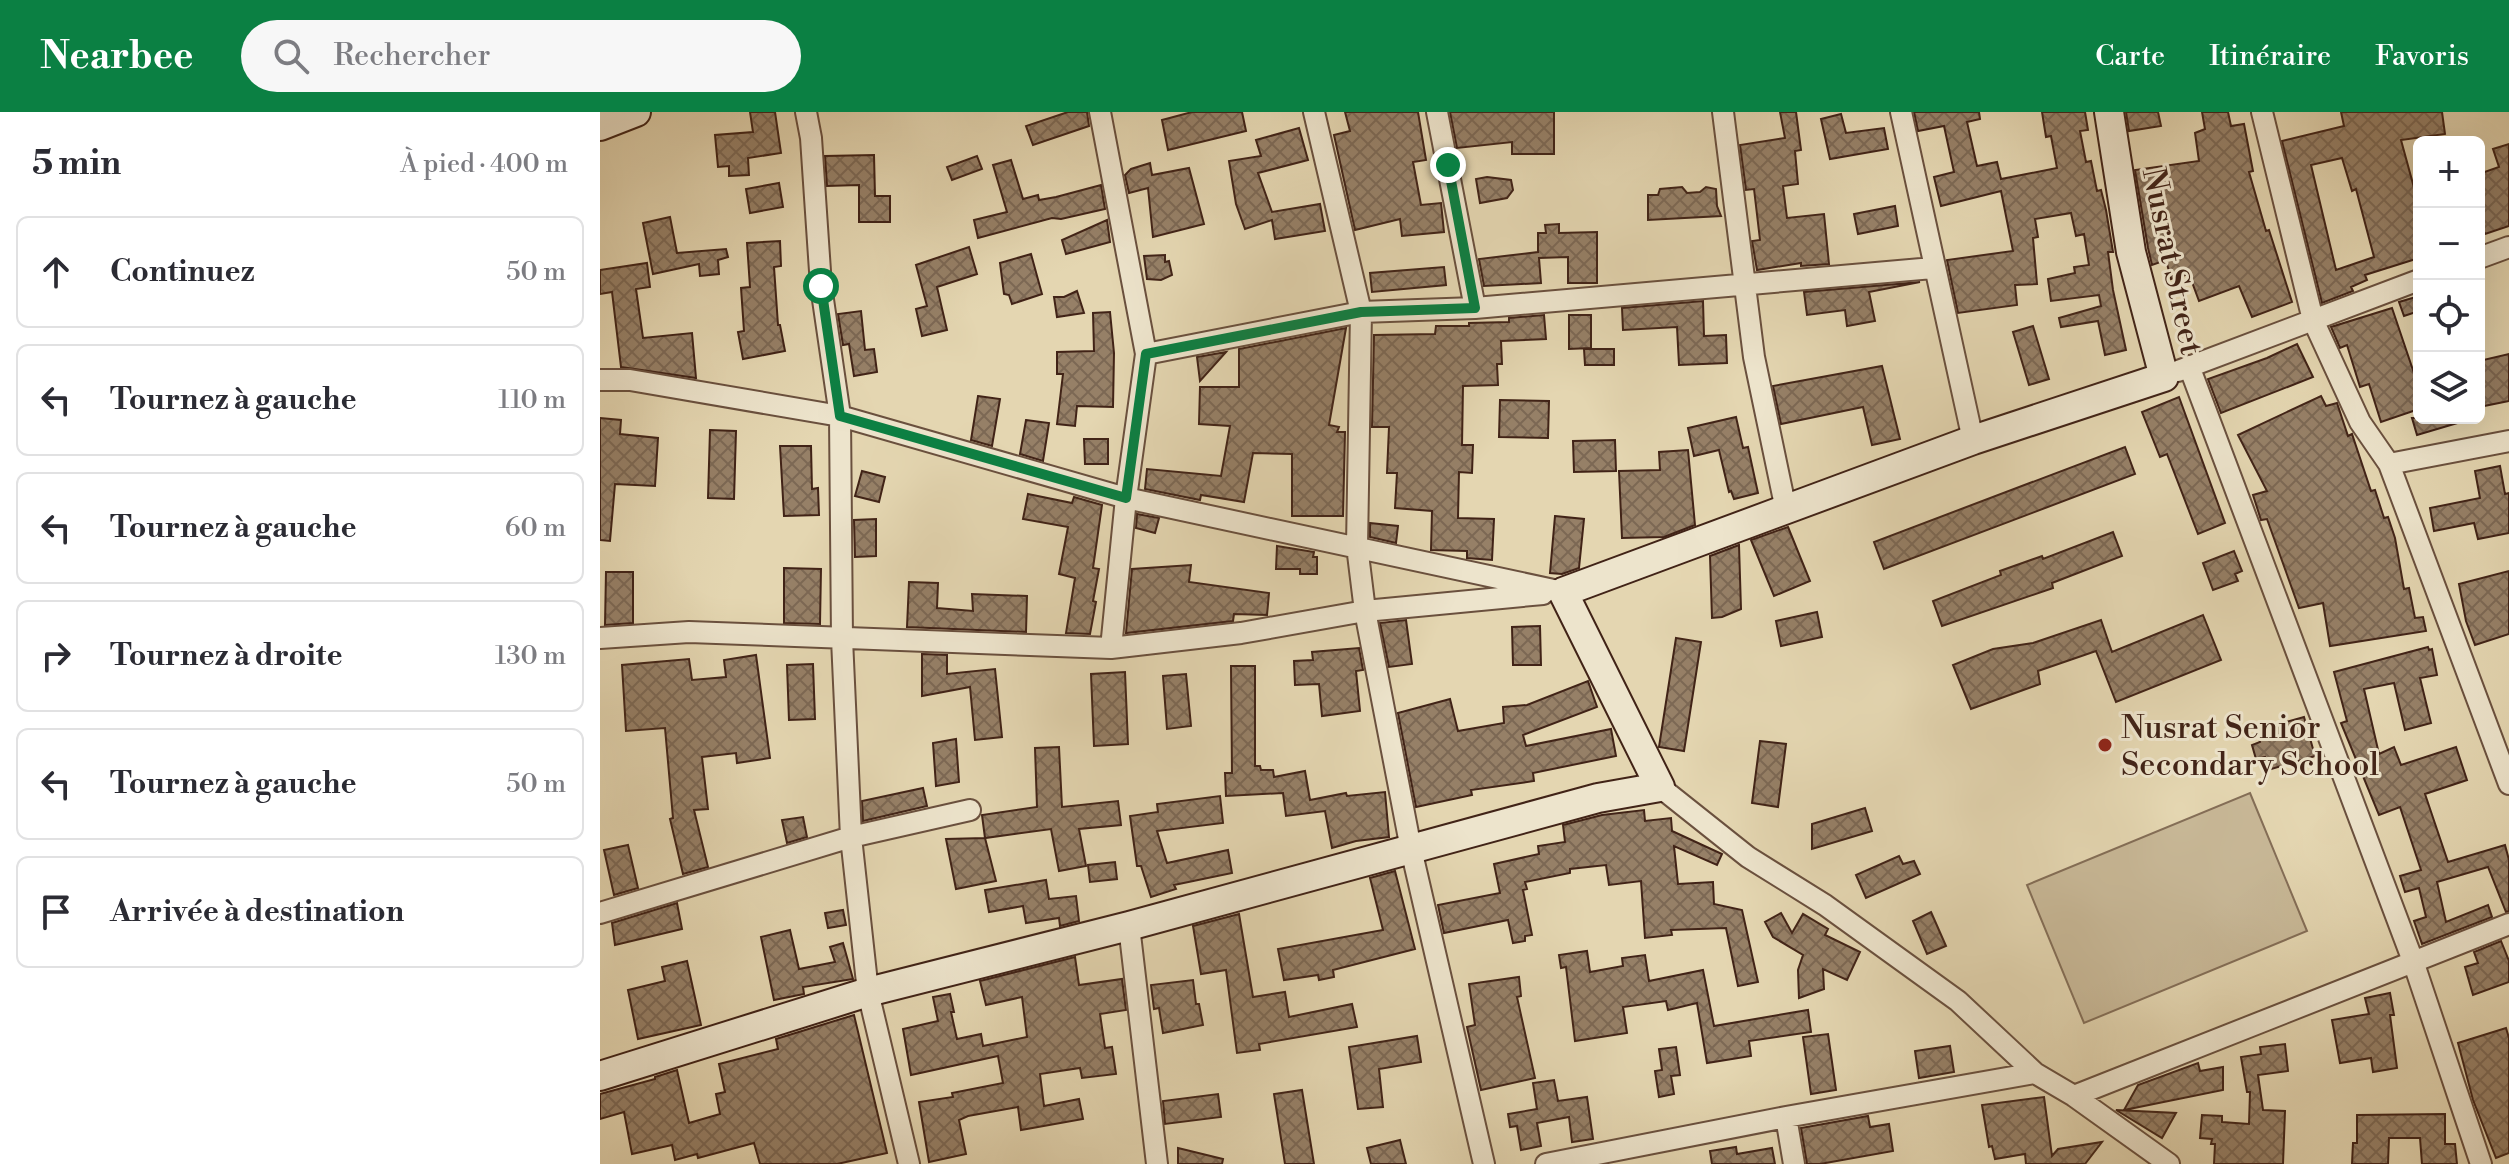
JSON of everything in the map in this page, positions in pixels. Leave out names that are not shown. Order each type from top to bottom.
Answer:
[{"type":"street","points":[[600,126],[636,112]]},
{"type":"street","points":[[806,112],[811,138],[821,286],[840,416],[842,639],[851,837],[868,992],[909,1164]]},
{"type":"street","points":[[1314,112],[1361,312],[1357,546],[1365,611],[1411,849],[1484,1164]]},
{"type":"street","points":[[1437,112],[1475,308]]},
{"type":"street","points":[[1723,112],[1754,357],[1786,510]]},
{"type":"street","points":[[1901,112],[1973,440]]},
{"type":"street","name":"Nusrat Street","points":[[2109,112],[2131,252],[2176,372]]},
{"type":"street","points":[[2262,112],[2313,320],[2360,422],[2389,464],[2509,784]]},
{"type":"street","points":[[1103,113],[1146,354],[1126,498],[1111,648]]},
{"type":"street","points":[[2485,256],[2509,247]]},
{"type":"street","points":[[1146,354],[1361,312],[1475,308],[1933,268]]},
{"type":"street","points":[[600,638],[689,632],[1111,648],[1241,633],[1365,611],[1563,592],[1973,440],[2176,372],[2413,282]]},
{"type":"street","points":[[2176,372],[2413,961],[2481,1164]]},
{"type":"street","points":[[600,380],[630,380],[840,416],[1126,498],[1563,592]]},
{"type":"street","points":[[2389,464],[2509,441]]},
{"type":"street","points":[[1563,592],[1660,787],[1748,857],[1825,905],[1958,1001],[2035,1073],[2074,1096],[2169,1164]]},
{"type":"street","points":[[600,1076],[868,992],[1129,926],[1598,798],[1660,787]]},
{"type":"street","points":[[600,913],[851,837],[970,810]]},
{"type":"street","points":[[2074,1096],[2509,924]]},
{"type":"street","points":[[1129,926],[1157,1164]]},
{"type":"street","points":[[1546,1164],[2035,1073]]},
{"type":"street","points":[[1786,1117],[1794,1164]]},
{"type":"shaded area","points":[[2250,793],[2307,931],[2084,1023],[2027,885]]},
{"type":"building","points":[[750,112],[775,112],[781,153],[748,158],[749,175],[729,176],[729,166],[718,167],[715,135],[753,132]]},
{"type":"building","points":[[1068,112],[1087,112],[1089,126],[1033,145],[1026,126]]},
{"type":"building","points":[[1192,112],[1242,112],[1246,131],[1168,150],[1162,120]]},
{"type":"building","points":[[1345,112],[1418,112],[1426,160],[1413,162],[1421,205],[1441,203],[1444,232],[1402,236],[1400,219],[1355,230],[1334,135],[1350,131]]},
{"type":"building","points":[[1450,112],[1554,112],[1554,154],[1512,154],[1512,142],[1457,148]]},
{"type":"building","points":[[1780,112],[1796,112],[1801,150],[1795,151],[1798,184],[1783,186],[1787,218],[1824,214],[1829,264],[1801,266],[1801,263],[1757,270],[1752,241],[1760,240],[1754,189],[1746,190],[1740,145],[1785,138]]},
{"type":"building","points":[[1914,112],[1979,112],[1980,119],[1967,122],[1977,166],[1997,162],[2001,179],[2057,168],[2051,136],[2046,137],[2042,112],[2085,112],[2088,130],[2080,131],[2086,162],[2091,161],[2097,191],[2101,190],[2106,210],[2113,252],[2108,252],[2113,290],[2126,350],[2105,355],[2098,321],[2061,327],[2059,318],[2101,306],[2099,295],[2051,301],[2048,279],[2075,273],[2074,267],[2089,265],[2084,234],[2076,236],[2071,213],[2035,219],[2038,237],[2033,238],[2037,284],[2015,285],[2017,305],[1958,313],[1947,260],[2013,251],[2001,191],[1941,206],[1934,177],[1954,172],[1944,126],[1918,131]]},
{"type":"building","points":[[2126,112],[2158,112],[2161,126],[2129,131]]},
{"type":"building","points":[[2202,112],[2228,112],[2231,126],[2244,124],[2253,171],[2249,172],[2292,302],[2252,317],[2239,286],[2199,301],[2189,274],[2171,279],[2166,260],[2152,265],[2135,170],[2199,161],[2195,133],[2205,129]]},
{"type":"building","points":[[2341,112],[2442,112],[2445,134],[2401,140],[2413,184],[2413,260],[2365,275],[2367,280],[2351,287],[2353,291],[2322,303],[2282,141],[2344,126]],"holes":[[[2342,158],[2352,191],[2356,189],[2374,257],[2336,270],[2311,165]]]},
{"type":"building","points":[[1841,114],[1846,133],[1884,128],[1888,149],[1830,159],[1821,119]]},
{"type":"building","points":[[1299,128],[1308,160],[1258,173],[1272,212],[1320,204],[1325,231],[1275,239],[1272,220],[1245,229],[1236,204],[1229,161],[1261,156],[1256,140]]},
{"type":"building","points":[[2509,144],[2509,226],[2485,234],[2485,172],[2499,167],[2493,149]]},
{"type":"building","points":[[874,155],[875,196],[890,196],[890,222],[859,222],[859,185],[827,186],[825,156]]},
{"type":"building","points":[[977,156],[982,169],[952,180],[947,167]]},
{"type":"building","points":[[1011,160],[1023,199],[1038,195],[1039,200],[1056,197],[1101,185],[1105,209],[1061,219],[1052,218],[978,238],[974,220],[1007,212],[993,165]]},
{"type":"building","points":[[1150,163],[1152,175],[1189,168],[1204,224],[1153,237],[1148,188],[1129,193],[1125,175],[1131,169]]},
{"type":"building","points":[[1476,179],[1511,180],[1513,190],[1507,198],[1480,203]]},
{"type":"building","points":[[779,183],[783,207],[750,213],[746,189]]},
{"type":"building","points":[[1682,187],[1687,193],[1700,192],[1706,187],[1716,189],[1721,216],[1648,220],[1648,195],[1658,195],[1660,189]]},
{"type":"building","points":[[1895,206],[1898,226],[1858,234],[1854,214]]},
{"type":"building","points":[[670,217],[677,253],[726,249],[728,257],[718,260],[719,274],[700,276],[699,264],[653,274],[643,223]]},
{"type":"building","points":[[1107,220],[1110,242],[1066,254],[1062,240]]},
{"type":"building","points":[[1559,224],[1559,233],[1597,232],[1597,283],[1568,283],[1568,257],[1539,258],[1541,283],[1484,286],[1479,259],[1538,252],[1538,233],[1546,233],[1545,225]]},
{"type":"building","points":[[780,241],[781,266],[774,267],[778,325],[785,351],[743,359],[738,332],[744,331],[741,288],[750,287],[747,243]]},
{"type":"building","points":[[969,247],[977,274],[937,287],[947,330],[922,336],[916,309],[927,306],[916,265]]},
{"type":"building","points":[[1031,254],[1042,294],[1012,304],[1009,295],[1004,294],[1000,263]]},
{"type":"building","points":[[1165,255],[1172,275],[1161,280],[1147,279],[1144,256]]},
{"type":"building","points":[[647,263],[650,287],[636,289],[643,338],[692,333],[696,378],[621,367],[612,292],[600,294],[600,270]]},
{"type":"building","points":[[1444,267],[1446,285],[1372,292],[1370,273]]},
{"type":"building","points":[[1920,282],[1869,292],[1875,321],[1847,326],[1845,310],[1807,315],[1804,292]]},
{"type":"building","points":[[1077,291],[1084,313],[1057,317],[1054,297],[1064,297]]},
{"type":"building","points":[[2413,298],[2413,313],[2404,316],[2399,302]]},
{"type":"building","points":[[1703,301],[1704,336],[1726,335],[1727,363],[1679,365],[1677,327],[1623,330],[1622,308]]},
{"type":"building","points":[[2392,308],[2413,370],[2413,411],[2381,422],[2369,384],[2360,387],[2347,345],[2340,348],[2331,327]]},
{"type":"building","points":[[861,311],[865,350],[874,349],[877,372],[854,376],[849,344],[843,345],[838,314]]},
{"type":"building","points":[[1110,312],[1114,353],[1113,407],[1077,406],[1075,426],[1057,424],[1063,374],[1057,374],[1057,352],[1094,351],[1093,313]]},
{"type":"building","points":[[1544,315],[1546,339],[1501,341],[1502,364],[1497,364],[1498,385],[1463,386],[1462,445],[1473,445],[1472,473],[1459,472],[1458,518],[1494,519],[1492,560],[1467,558],[1467,551],[1431,550],[1432,511],[1395,508],[1397,473],[1387,473],[1389,427],[1372,427],[1374,335],[1435,334],[1436,326],[1509,322],[1509,318]]},
{"type":"building","points":[[1569,315],[1591,315],[1591,348],[1569,349]]},
{"type":"building","points":[[2033,326],[2049,379],[2029,385],[2013,332]]},
{"type":"building","points":[[1346,328],[1329,425],[1339,427],[1337,432],[1345,432],[1343,516],[1292,516],[1292,454],[1253,453],[1244,502],[1201,495],[1200,500],[1145,489],[1147,469],[1221,476],[1230,426],[1199,424],[1200,387],[1239,387],[1239,349]]},
{"type":"building","points":[[2297,344],[2313,377],[2221,413],[2208,379]]},
{"type":"building","points":[[1584,349],[1614,349],[1614,365],[1585,365]]},
{"type":"building","points":[[1226,352],[1200,381],[1197,357]]},
{"type":"building","points":[[2509,354],[2509,401],[2485,406],[2485,360]]},
{"type":"building","points":[[1882,366],[1900,439],[1872,445],[1863,407],[1781,424],[1773,386]]},
{"type":"building","points":[[978,396],[1000,399],[992,446],[971,440]]},
{"type":"building","points":[[2321,396],[2326,406],[2337,403],[2348,436],[2352,434],[2371,491],[2375,490],[2384,518],[2388,517],[2404,589],[2409,588],[2415,618],[2423,617],[2426,631],[2330,646],[2323,603],[2299,608],[2267,519],[2261,520],[2253,495],[2267,491],[2238,435]]},
{"type":"building","points":[[2179,397],[2225,523],[2198,534],[2167,454],[2160,457],[2142,412]]},
{"type":"building","points":[[1500,400],[1549,401],[1548,438],[1499,437]]},
{"type":"building","points":[[1736,417],[1743,448],[1748,447],[1758,493],[1734,499],[1729,492],[1719,450],[1694,456],[1688,428]]},
{"type":"building","points":[[600,418],[621,420],[620,434],[658,438],[655,486],[615,484],[610,541],[600,540]]},
{"type":"building","points":[[1026,420],[1049,423],[1043,461],[1020,454]]},
{"type":"building","points":[[2414,424],[2454,424],[2417,435]]},
{"type":"building","points":[[710,430],[736,431],[734,499],[708,498]]},
{"type":"building","points":[[1084,439],[1108,439],[1108,464],[1085,464]]},
{"type":"building","points":[[1615,440],[1616,471],[1574,472],[1573,441]]},
{"type":"building","points":[[780,446],[811,446],[812,489],[818,488],[819,515],[784,516]]},
{"type":"building","points":[[2125,447],[2135,474],[1884,569],[1874,542]]},
{"type":"building","points":[[1688,450],[1695,525],[1664,537],[1622,538],[1619,471],[1660,470],[1659,452]]},
{"type":"building","points":[[2500,466],[2505,494],[2509,493],[2509,533],[2478,539],[2474,523],[2434,531],[2430,508],[2480,498],[2475,471]]},
{"type":"building","points":[[862,471],[885,477],[879,502],[855,496]]},
{"type":"building","points":[[1028,494],[1072,503],[1074,497],[1102,505],[1093,568],[1099,569],[1090,634],[1066,633],[1075,578],[1059,574],[1068,527],[1023,519]]},
{"type":"building","points":[[1137,514],[1159,518],[1155,533],[1136,528]]},
{"type":"building","points":[[1555,516],[1584,519],[1579,568],[1562,574],[1550,573]]},
{"type":"building","points":[[876,519],[876,556],[855,557],[854,520]]},
{"type":"building","points":[[1370,523],[1398,526],[1396,543],[1370,537]]},
{"type":"building","points":[[1788,527],[1810,581],[1774,596],[1751,540]]},
{"type":"building","points":[[2113,532],[2122,556],[2052,583],[2053,588],[1942,626],[1933,601],[2001,575],[2000,571],[2042,556],[2043,559]]},
{"type":"building","points":[[1739,545],[1741,609],[1712,618],[1710,556]]},
{"type":"building","points":[[1277,546],[1314,552],[1317,574],[1300,574],[1300,569],[1276,569]]},
{"type":"building","points":[[2234,551],[2242,571],[2235,574],[2238,581],[2213,590],[2203,563]]},
{"type":"building","points":[[1191,565],[1189,582],[1269,593],[1267,615],[1234,614],[1233,621],[1126,633],[1132,569]]},
{"type":"building","points":[[784,568],[821,569],[820,624],[784,623]]},
{"type":"building","points":[[2509,571],[2509,634],[2475,645],[2466,621],[2459,584]]},
{"type":"building","points":[[606,572],[633,572],[633,623],[605,625]]},
{"type":"building","points":[[909,582],[938,583],[937,608],[973,611],[972,594],[1027,596],[1026,632],[907,627]]},
{"type":"building","points":[[1817,612],[1822,637],[1781,646],[1776,621]]},
{"type":"building","points":[[2203,615],[2221,660],[2116,702],[2096,651],[2038,671],[2040,684],[1971,709],[1953,665],[1993,649],[2033,643],[2101,620],[2112,652]]},
{"type":"building","points":[[1406,620],[1412,664],[1389,667],[1380,623]]},
{"type":"building","points":[[1540,626],[1541,665],[1513,665],[1512,627]]},
{"type":"building","points":[[1676,638],[1701,642],[1684,751],[1659,747]]},
{"type":"building","points":[[2428,647],[2432,649],[2437,675],[2420,678],[2431,723],[2405,730],[2394,683],[2364,689],[2379,754],[2394,747],[2401,765],[2456,747],[2467,780],[2425,794],[2448,862],[2505,845],[2509,860],[2509,911],[2506,912],[2488,867],[2437,882],[2446,922],[2488,905],[2492,917],[2422,944],[2414,921],[2426,917],[2419,888],[2405,892],[2400,876],[2421,870],[2400,807],[2379,815],[2341,723],[2347,721],[2334,672]]},
{"type":"building","points":[[1359,648],[1363,670],[1356,671],[1360,711],[1322,716],[1319,684],[1295,685],[1294,661],[1313,660],[1312,652]]},
{"type":"building","points":[[922,654],[947,655],[947,674],[995,669],[1002,737],[975,740],[970,687],[922,696]]},
{"type":"building","points":[[756,655],[770,758],[737,763],[736,753],[702,757],[708,809],[694,810],[708,867],[683,874],[670,819],[673,818],[665,728],[626,731],[622,665],[689,659],[692,680],[726,677],[724,660]]},
{"type":"building","points":[[813,664],[815,719],[789,720],[787,665]]},
{"type":"building","points":[[1231,666],[1255,666],[1255,766],[1260,766],[1261,770],[1273,770],[1274,777],[1305,771],[1310,800],[1346,793],[1347,796],[1385,792],[1389,837],[1332,848],[1325,811],[1286,816],[1283,793],[1226,796],[1225,773],[1232,773]]},
{"type":"building","points":[[1125,672],[1128,744],[1094,746],[1091,674]]},
{"type":"building","points":[[1186,674],[1191,726],[1167,729],[1163,676]]},
{"type":"building","points":[[1588,681],[1597,707],[1523,735],[1526,746],[1611,729],[1616,756],[1533,773],[1534,781],[1471,790],[1472,795],[1416,807],[1398,713],[1450,699],[1458,731],[1504,723],[1503,707],[1527,705]]},
{"type":"building","points":[[2304,717],[2315,756],[2268,770],[2265,757],[2256,759],[2252,745],[2260,742],[2257,730]]},
{"type":"building","points":[[956,739],[959,782],[936,786],[933,743]]},
{"type":"building","points":[[1760,741],[1786,744],[1778,807],[1752,803]]},
{"type":"building","points":[[1059,747],[1062,807],[1118,801],[1121,825],[1079,829],[1086,866],[1059,871],[1051,829],[985,838],[982,815],[1037,807],[1035,748]]},
{"type":"building","points":[[923,788],[927,806],[863,821],[862,801]]},
{"type":"building","points":[[1220,796],[1223,823],[1157,831],[1167,863],[1228,850],[1232,873],[1174,885],[1176,889],[1151,897],[1141,866],[1137,866],[1130,816],[1158,812],[1157,804]]},
{"type":"building","points":[[1865,808],[1872,831],[1812,849],[1812,824]]},
{"type":"building","points":[[1644,810],[1645,821],[1671,818],[1672,831],[1722,854],[1717,865],[1674,846],[1678,884],[1713,882],[1714,904],[1742,910],[1758,982],[1738,986],[1726,928],[1671,930],[1672,935],[1645,938],[1641,881],[1609,885],[1606,865],[1570,869],[1570,873],[1525,882],[1527,889],[1523,890],[1532,935],[1525,936],[1525,941],[1513,943],[1508,920],[1444,933],[1438,905],[1500,893],[1494,864],[1539,854],[1538,846],[1565,842],[1563,825],[1602,815]]},
{"type":"building","points":[[803,817],[807,837],[787,843],[782,820]]},
{"type":"building","points":[[985,838],[996,881],[956,889],[946,839]]},
{"type":"building","points":[[628,845],[638,888],[614,895],[604,850]]},
{"type":"building","points":[[1899,856],[1903,864],[1914,861],[1920,874],[1866,898],[1856,875]]},
{"type":"building","points":[[1115,862],[1117,879],[1090,882],[1088,865]]},
{"type":"building","points":[[1395,871],[1415,949],[1333,970],[1334,977],[1319,980],[1318,975],[1284,980],[1278,949],[1383,930],[1370,878]]},
{"type":"building","points":[[1046,880],[1049,899],[1076,896],[1079,921],[1060,926],[1059,918],[1026,923],[1023,906],[989,912],[985,890]]},
{"type":"building","points":[[677,903],[682,929],[615,945],[612,923]]},
{"type":"building","points":[[843,910],[846,925],[828,928],[825,913]]},
{"type":"building","points":[[1931,912],[1946,946],[1927,954],[1913,921]]},
{"type":"building","points":[[1781,913],[1792,933],[1803,914],[1828,929],[1825,935],[1860,952],[1847,980],[1823,969],[1824,989],[1799,998],[1798,970],[1803,955],[1773,937],[1765,922]]},
{"type":"building","points":[[1239,914],[1253,997],[1285,992],[1289,1017],[1352,1004],[1357,1027],[1259,1044],[1260,1050],[1237,1053],[1226,970],[1201,974],[1193,926]]},
{"type":"building","points":[[790,930],[799,969],[835,962],[830,947],[843,943],[853,979],[803,987],[804,994],[774,1000],[761,937]]},
{"type":"building","points":[[2501,941],[2509,961],[2509,982],[2473,995],[2465,967],[2478,963],[2474,952]]},
{"type":"building","points":[[1587,951],[1590,972],[1623,966],[1622,958],[1645,955],[1649,981],[1703,970],[1714,1026],[1808,1010],[1811,1032],[1749,1041],[1751,1056],[1707,1063],[1697,1003],[1668,1010],[1666,1001],[1623,1007],[1627,1033],[1575,1041],[1566,967],[1561,968],[1559,955]]},
{"type":"building","points":[[1075,957],[1079,985],[1122,979],[1126,1010],[1100,1014],[1105,1048],[1112,1047],[1116,1074],[1082,1078],[1080,1068],[1040,1074],[1044,1106],[1079,1099],[1083,1119],[1021,1130],[1018,1107],[968,1116],[959,1120],[966,1154],[929,1162],[919,1102],[953,1097],[952,1093],[1003,1083],[998,1056],[911,1075],[903,1029],[938,1021],[933,997],[950,994],[957,1039],[981,1034],[983,1046],[1027,1037],[1022,997],[986,1005],[980,981]]},
{"type":"building","points":[[687,961],[701,1025],[638,1039],[628,990],[665,981],[662,967]]},
{"type":"building","points":[[1519,977],[1521,996],[1517,997],[1535,1078],[1481,1090],[1467,1027],[1475,1025],[1469,984]]},
{"type":"building","points":[[1193,980],[1203,1025],[1163,1033],[1159,1008],[1154,1009],[1151,985]]},
{"type":"building","points":[[2390,993],[2397,1068],[2373,1072],[2371,1058],[2340,1063],[2332,1020],[2369,1014],[2365,998]]},
{"type":"building","points":[[854,1015],[887,1153],[837,1164],[760,1164],[754,1143],[698,1158],[697,1154],[675,1160],[672,1145],[632,1154],[624,1112],[600,1119],[600,1094],[677,1070],[689,1123],[720,1114],[716,1094],[725,1092],[719,1064],[778,1049],[776,1039]]},
{"type":"building","points":[[2506,1028],[2509,1038],[2509,1153],[2496,1158],[2473,1100],[2458,1043]]},
{"type":"building","points":[[1828,1034],[1836,1090],[1811,1094],[1803,1037]]},
{"type":"building","points":[[1417,1036],[1421,1062],[1379,1069],[1383,1107],[1358,1109],[1349,1047]]},
{"type":"building","points":[[2285,1044],[2288,1071],[2258,1075],[2263,1110],[2285,1111],[2283,1164],[2214,1164],[2215,1144],[2211,1144],[2212,1139],[2200,1138],[2202,1115],[2222,1116],[2222,1122],[2249,1124],[2250,1092],[2247,1092],[2241,1057],[2261,1054],[2260,1047]]},
{"type":"building","points":[[1950,1046],[1954,1072],[1919,1078],[1915,1051]]},
{"type":"building","points":[[1676,1047],[1680,1075],[1671,1076],[1674,1094],[1659,1097],[1655,1071],[1662,1070],[1659,1049]]},
{"type":"building","points":[[2198,1063],[2200,1071],[2223,1067],[2223,1090],[2124,1110],[2138,1085]]},
{"type":"building","points":[[1554,1080],[1558,1101],[1587,1097],[1593,1139],[1572,1142],[1569,1117],[1537,1123],[1541,1146],[1521,1150],[1517,1126],[1510,1127],[1508,1114],[1537,1109],[1533,1083]]},
{"type":"building","points":[[1302,1090],[1314,1164],[1285,1164],[1274,1094]]},
{"type":"building","points":[[1218,1094],[1221,1117],[1165,1124],[1163,1101]]},
{"type":"building","points":[[2044,1097],[2052,1156],[2058,1149],[2102,1142],[2085,1164],[2026,1164],[2025,1154],[1995,1159],[1992,1146],[1989,1147],[1982,1105]]},
{"type":"building","points":[[2116,1110],[2176,1113],[2162,1138]]},
{"type":"building","points":[[2445,1114],[2445,1144],[2455,1144],[2457,1164],[2422,1164],[2420,1138],[2389,1138],[2388,1164],[2352,1164],[2353,1143],[2357,1143],[2357,1115]]},
{"type":"building","points":[[1868,1116],[1870,1127],[1889,1124],[1893,1151],[1807,1164],[1801,1128]]},
{"type":"building","points":[[1400,1140],[1406,1164],[1371,1164],[1367,1148]]},
{"type":"building","points":[[1736,1147],[1737,1154],[1772,1148],[1775,1164],[1712,1164],[1710,1151]]},
{"type":"building","points":[[1178,1148],[1223,1159],[1222,1164],[1178,1164]]},
{"type":"place","name":"Nusrat Senior Secondary School","points":[[2105,745]]},
{"type":"route","points":[[821,286],[840,416],[1126,498],[1146,354],[1361,312],[1475,308],[1448,165]]}]
